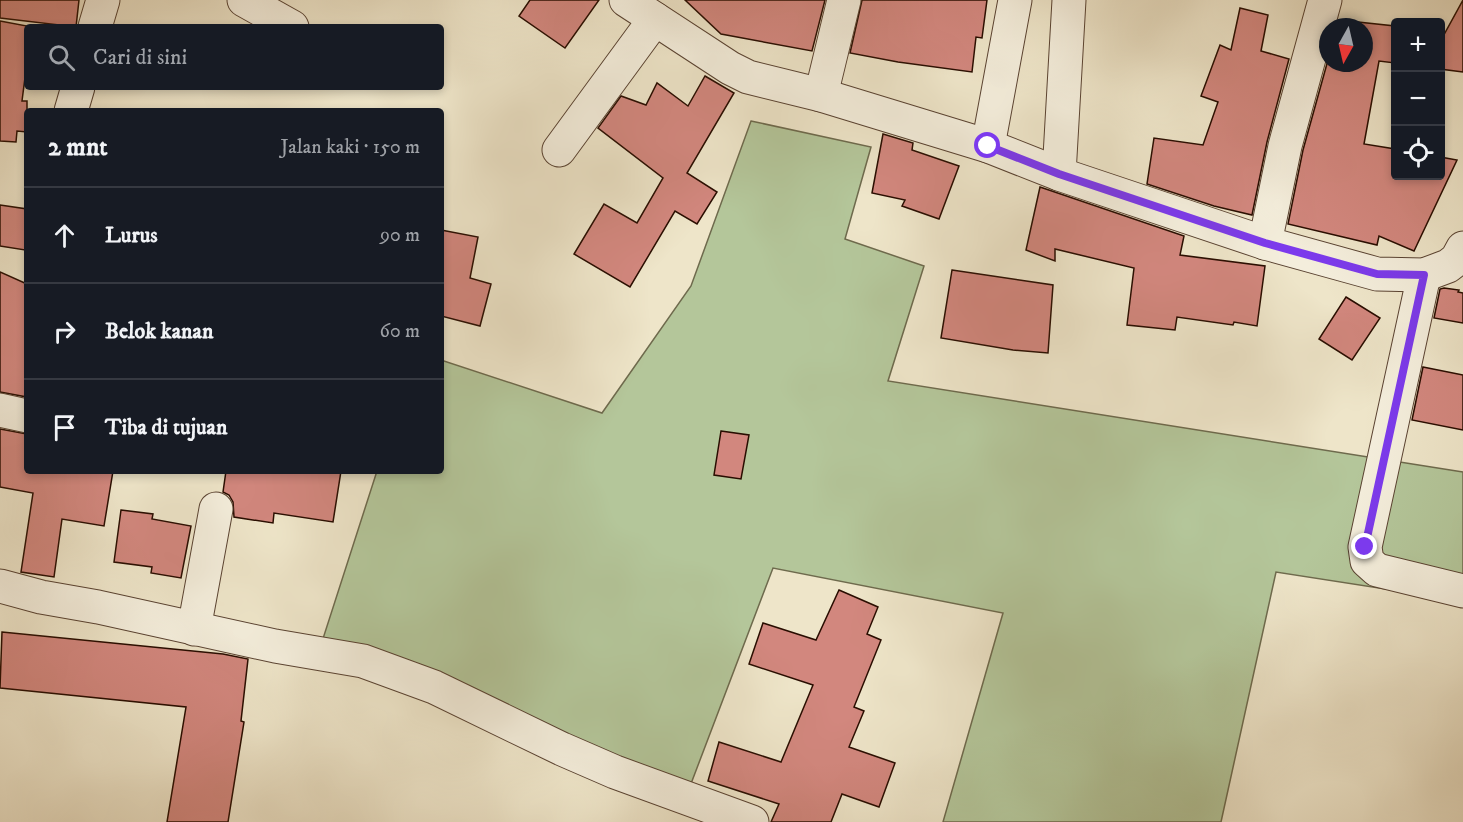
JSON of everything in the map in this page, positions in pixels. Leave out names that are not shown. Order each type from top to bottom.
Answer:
[{"type":"street","points":[[96,24],[103,0]]},
{"type":"street","points":[[244,0],[287,24]]},
{"type":"street","points":[[626,0],[730,68],[748,77],[821,95],[988,146],[1059,174],[1265,243],[1377,274],[1424,275],[1448,266],[1457,259],[1463,248]]},
{"type":"street","points":[[821,95],[844,0]]},
{"type":"street","points":[[988,146],[1015,0]]},
{"type":"street","points":[[1059,174],[1069,0]]},
{"type":"street","points":[[1265,243],[1285,146],[1325,0]]},
{"type":"street","points":[[559,150],[655,19]]},
{"type":"street","points":[[72,108],[77,90]]},
{"type":"street","points":[[1424,275],[1365,547],[1367,561],[1377,570],[1463,591]]},
{"type":"street","points":[[0,410],[24,415]]},
{"type":"street","points":[[194,629],[216,509]]},
{"type":"street","points":[[0,586],[41,597],[98,607],[275,646],[363,661],[434,687],[615,772],[752,822]]},
{"type":"green space","points":[[751,121],[871,147],[845,239],[924,266],[888,381],[1463,472],[1463,601],[1276,572],[1221,822],[943,822],[1003,613],[773,568],[681,810],[319,651],[376,474],[444,474],[444,361],[602,413],[691,286]]},
{"type":"building","points":[[0,0],[79,0],[76,24],[51,24],[0,18]]},
{"type":"building","points":[[530,0],[599,0],[565,48],[519,16]]},
{"type":"building","points":[[685,0],[825,0],[812,51],[721,34]]},
{"type":"building","points":[[862,0],[987,0],[982,38],[976,37],[972,72],[850,53]]},
{"type":"building","points":[[1463,0],[1463,72],[1445,70],[1445,33]]},
{"type":"building","points":[[1240,8],[1268,15],[1261,51],[1289,59],[1267,142],[1252,215],[1214,206],[1147,184],[1154,138],[1203,145],[1218,102],[1201,96],[1220,45],[1231,50]]},
{"type":"building","points":[[0,21],[24,25],[22,101],[27,101],[27,108],[24,108],[24,132],[17,131],[16,142],[0,141]]},
{"type":"building","points":[[1373,24],[1391,26],[1391,62],[1379,61],[1364,144],[1391,148],[1391,180],[1445,180],[1445,158],[1457,160],[1414,251],[1379,236],[1377,245],[1288,224],[1303,150],[1325,72],[1373,72]]},
{"type":"building","points":[[705,76],[734,93],[687,173],[717,192],[697,224],[675,211],[630,287],[574,254],[604,204],[637,223],[663,178],[598,128],[621,96],[646,105],[657,83],[688,106]]},
{"type":"building","points":[[883,134],[913,143],[912,150],[959,166],[939,219],[902,206],[905,200],[872,193]]},
{"type":"building","points":[[1040,187],[1184,236],[1180,255],[1265,266],[1257,326],[1177,317],[1175,330],[1127,325],[1134,268],[1055,249],[1055,261],[1026,250]]},
{"type":"building","points":[[0,205],[24,209],[24,250],[0,246]]},
{"type":"building","points":[[444,231],[478,237],[470,278],[491,284],[480,326],[444,317]]},
{"type":"building","points":[[952,270],[1053,285],[1048,353],[1013,350],[941,338]]},
{"type":"building","points":[[0,272],[24,283],[24,396],[0,392]]},
{"type":"building","points":[[1440,289],[1459,290],[1458,292],[1463,293],[1463,323],[1434,318]]},
{"type":"building","points":[[1346,297],[1380,318],[1352,360],[1319,339]]},
{"type":"building","points":[[1423,367],[1463,375],[1463,430],[1412,420]]},
{"type":"building","points":[[0,429],[24,433],[24,474],[113,474],[104,526],[62,519],[54,577],[21,572],[33,493],[0,487]]},
{"type":"building","points":[[721,431],[749,435],[741,479],[714,475]]},
{"type":"building","points":[[226,474],[341,474],[333,522],[274,513],[273,523],[234,517],[233,502],[229,495],[223,492]]},
{"type":"building","points":[[121,510],[153,514],[152,519],[191,526],[181,578],[151,573],[152,567],[114,562]]},
{"type":"building","points":[[839,590],[878,607],[867,634],[881,640],[854,707],[864,711],[849,747],[895,763],[879,807],[842,794],[831,822],[771,822],[779,804],[708,781],[719,742],[781,762],[813,685],[749,664],[763,623],[816,640]]},
{"type":"building","points":[[2,632],[223,654],[248,659],[241,721],[244,722],[228,822],[167,822],[186,707],[0,688]]},
{"type":"route","points":[[988,146],[1059,174],[1265,243],[1377,274],[1424,275],[1365,547]]}]
